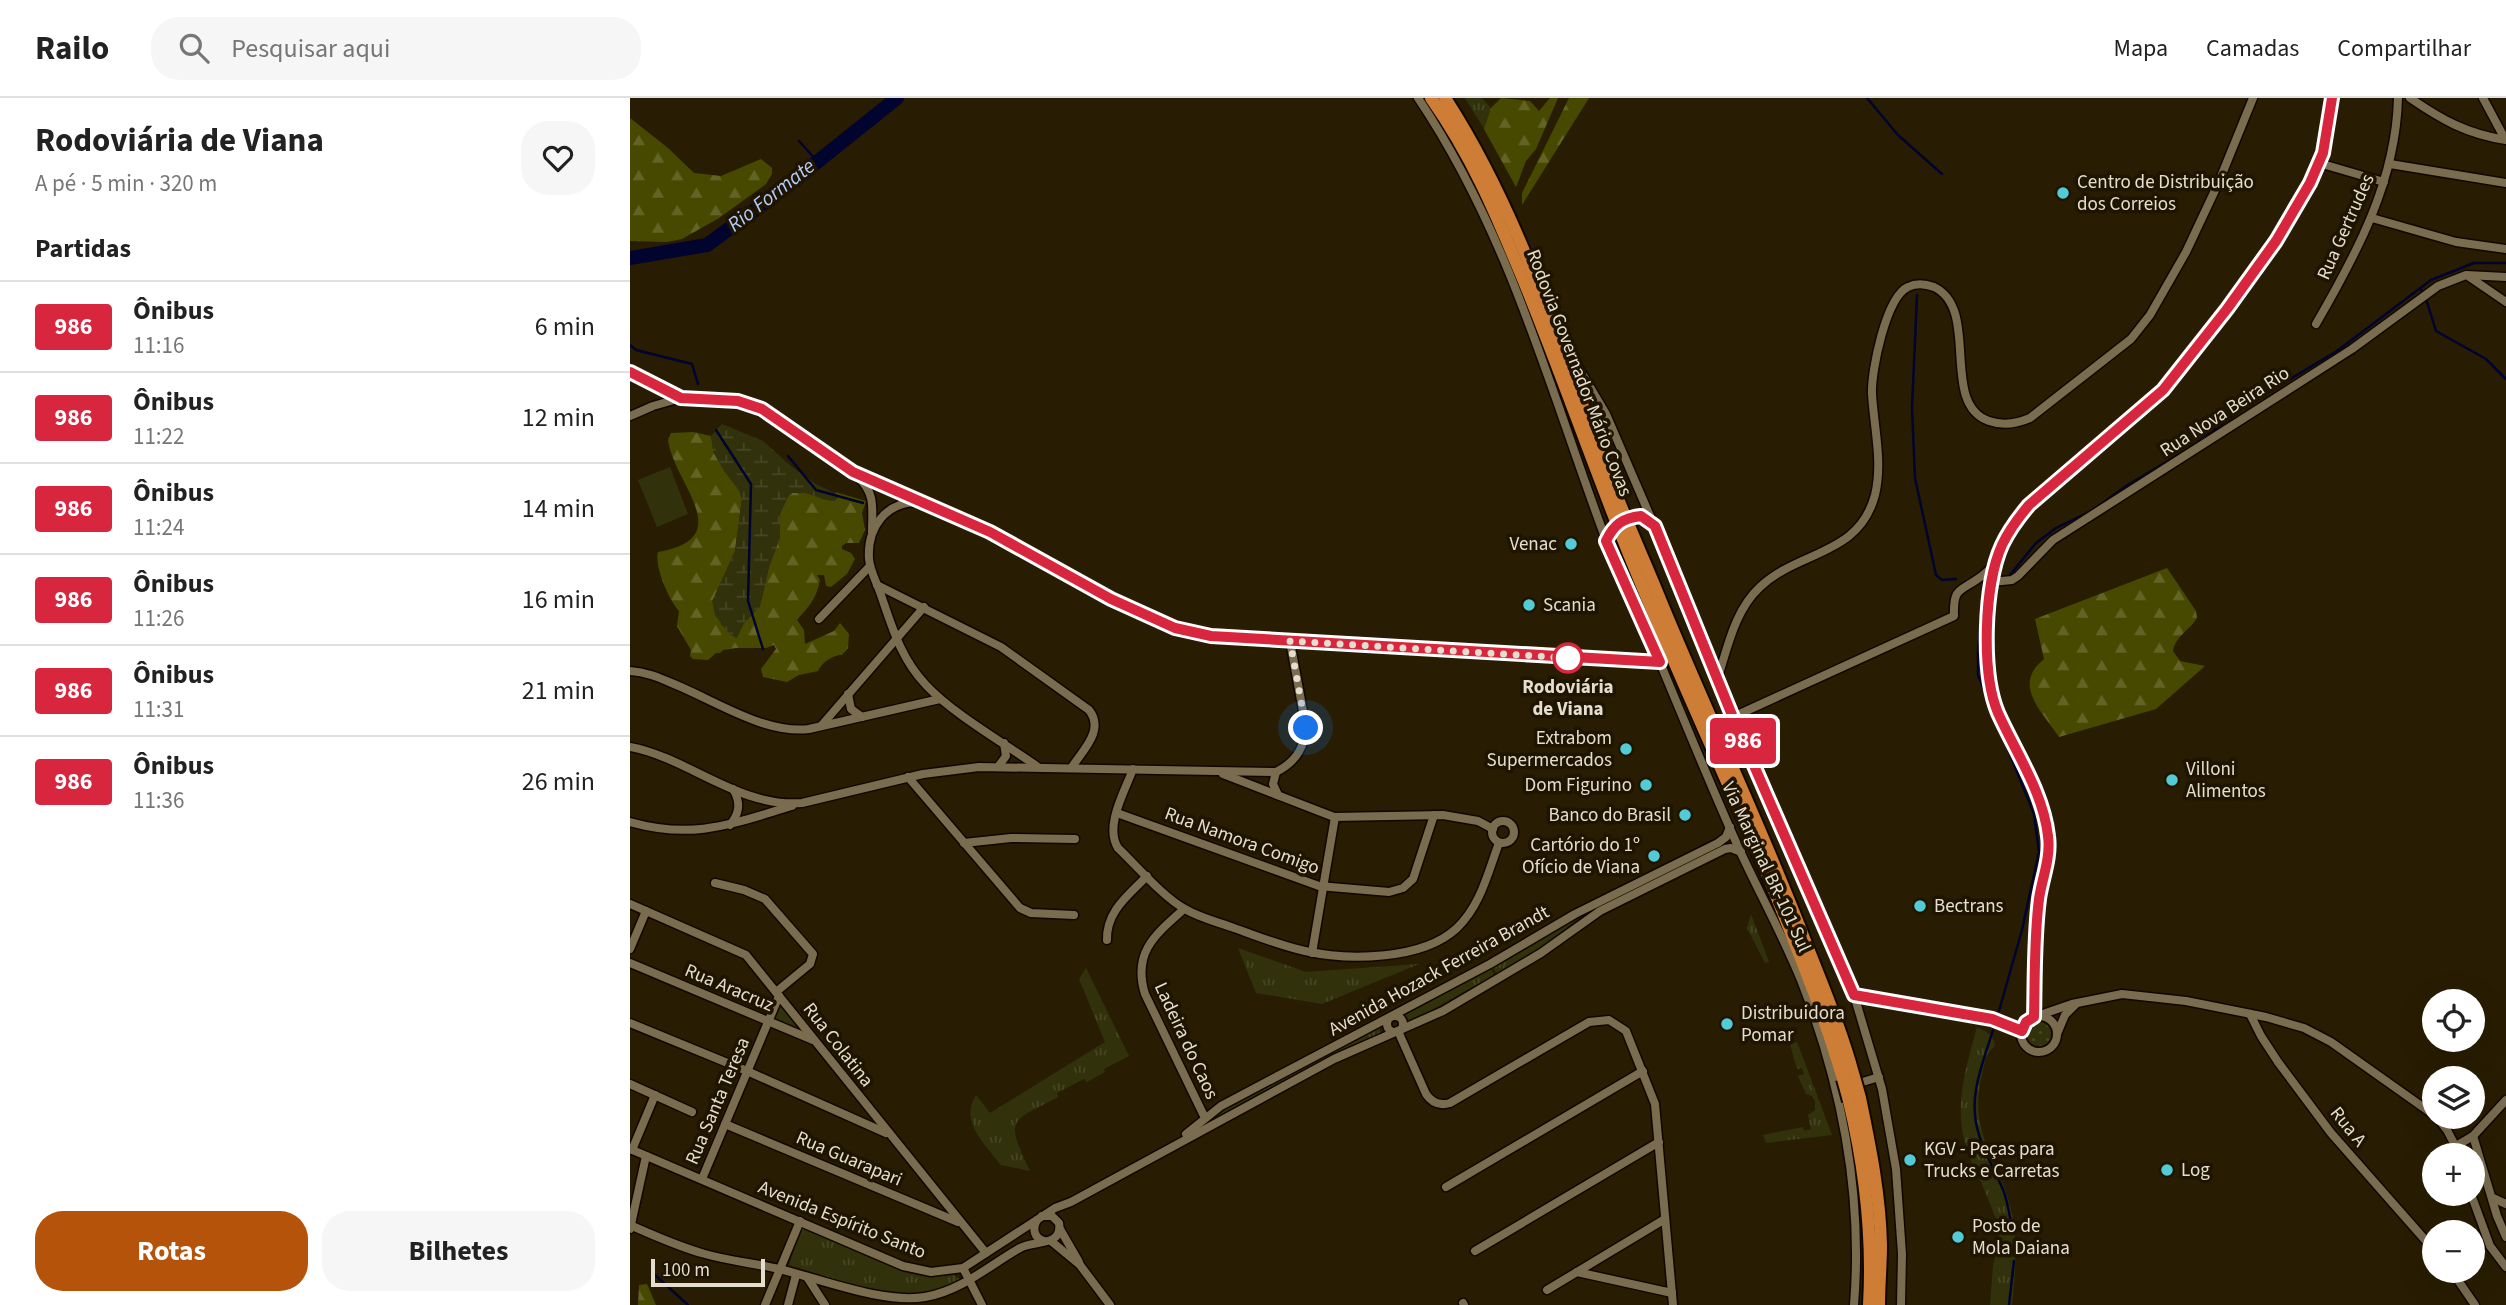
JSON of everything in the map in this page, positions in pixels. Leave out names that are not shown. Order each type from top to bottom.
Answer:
[{"type":"highway","name":"Rodovia Governador Mário Covas","points":[[1432,98],[1489,195],[1565,384],[1617,524],[1817,997],[1844,1083],[1854,1100],[1871,1149],[1881,1244],[1879,1305]]},
{"type":"highway","name":"Rodovia Governador Mário Covas","points":[[1445,98],[1468,134],[1504,204],[1555,328],[1610,479],[1688,667],[1781,878],[1821,982],[1844,1083]]},
{"type":"highway","name":"Rodovia Governador Mário Covas","points":[[1854,1100],[1865,1180],[1870,1245],[1869,1305]]},
{"type":"street","name":"Via Marginal BR-101 Sul","points":[[1418,98],[1450,148],[1515,285],[1546,365],[1606,541],[1741,852],[1800,979],[1829,1062],[1844,1083],[1857,1244],[1854,1305]]},
{"type":"street","points":[[1718,677],[1738,617],[1749,598],[1773,576],[1845,541],[1863,523],[1870,509],[1878,471],[1872,394],[1874,375],[1889,315],[1903,290],[1909,286],[1926,284],[1940,291],[1948,300],[1958,330],[1966,397],[1973,412],[1999,424],[2013,424],[2030,418],[2131,339],[2151,315],[2186,252],[2218,184],[2253,98]]},
{"type":"street","points":[[2034,1017],[2039,902],[2049,838],[2045,817],[1994,701],[1987,652],[1996,563],[2007,534],[2029,505],[2163,390],[2276,241],[2319,163],[2332,98]]},
{"type":"street","name":"Rua Gertrudes","points":[[2316,324],[2372,218],[2390,164],[2398,129],[2398,98]]},
{"type":"street","points":[[2410,98],[2457,127],[2477,135],[2506,139]]},
{"type":"street","points":[[2483,98],[2506,139]]},
{"type":"street","points":[[2319,163],[2384,182]]},
{"type":"street","points":[[2390,164],[2506,183]]},
{"type":"street","points":[[2372,218],[2456,242],[2506,249]]},
{"type":"street","points":[[2466,275],[2504,300]]},
{"type":"street","name":"Rua Nova Beira Rio","points":[[1992,582],[2012,580],[2053,540],[2352,349],[2438,286],[2466,275],[2506,277]]},
{"type":"street","points":[[2504,300],[2500,288],[2506,277]]},
{"type":"street","points":[[1555,328],[1606,414],[1733,717],[1854,995],[1879,1077],[1896,1169],[1902,1254],[1901,1305]]},
{"type":"street","points":[[630,372],[681,398]]},
{"type":"street","points":[[630,416],[681,398],[738,401],[754,405],[853,472],[866,484],[872,495],[870,566],[896,639],[918,677],[940,699],[1038,767]]},
{"type":"street","points":[[853,472],[990,532],[1111,599],[1175,628],[1211,636],[1660,662]]},
{"type":"street","points":[[872,535],[883,516],[893,507],[907,502],[922,502]]},
{"type":"street","points":[[1629,518],[1641,516],[1655,526]]},
{"type":"street","points":[[1606,541],[1615,524]]},
{"type":"street","points":[[1733,717],[1954,616],[1955,598],[1961,587],[1977,580],[1996,563]]},
{"type":"street","points":[[819,619],[870,566]]},
{"type":"street","points":[[877,585],[984,637],[1018,658],[1089,710],[1095,720],[1094,731],[1072,767]]},
{"type":"street","points":[[821,726],[924,607]]},
{"type":"street","points":[[630,822],[675,832],[699,831],[802,803],[908,778],[960,769],[1072,767],[1276,772],[1293,760],[1305,735],[1290,641]]},
{"type":"street","points":[[630,671],[656,676],[774,727],[800,730],[940,699]]},
{"type":"street","points":[[848,694],[851,709],[862,717]]},
{"type":"street","points":[[998,767],[1006,756],[1004,743]]},
{"type":"street","points":[[630,747],[659,755],[764,800],[802,803]]},
{"type":"street","points":[[1133,769],[1113,825],[1115,844],[1184,909],[1285,946],[1312,953],[1350,956],[1406,952],[1426,947],[1443,938],[1466,919],[1477,902],[1499,843]]},
{"type":"street","points":[[1218,772],[1335,817],[1434,815],[1465,818],[1493,829]]},
{"type":"street","points":[[1276,772],[1273,784],[1278,795]]},
{"type":"street","points":[[908,778],[1023,910],[1031,913],[1074,915]]},
{"type":"street","points":[[730,824],[739,805],[732,788]]},
{"type":"street","name":"Rua Namora Comigo","points":[[1117,813],[1323,887],[1389,892],[1403,888],[1415,875],[1434,815]]},
{"type":"street","points":[[1312,953],[1335,817]]},
{"type":"street","points":[[1501,821],[1510,823],[1514,827],[1513,839],[1505,844],[1499,843],[1493,836],[1493,829],[1501,821]]},
{"type":"street","name":"Avenida Hozack Ferreira Brandt","points":[[1164,1150],[1221,1106],[1626,888],[1718,843],[1726,837],[1730,827]]},
{"type":"street","points":[[964,842],[1011,838],[1075,839]]},
{"type":"street","name":"Avenida Hozack Ferreira Brandt","points":[[1039,1218],[1349,1051],[1443,1011],[1623,899],[1725,849],[1741,852]]},
{"type":"street","points":[[1107,940],[1109,922],[1114,910],[1147,876]]},
{"type":"street","points":[[715,883],[765,898],[813,954],[810,964],[778,994]]},
{"type":"street","points":[[1623,899],[1627,893],[1626,888]]},
{"type":"street","name":"Rua Colatina","points":[[630,904],[743,952],[986,1253]]},
{"type":"street","name":"Ladeira do Caos","points":[[1184,909],[1151,940],[1142,961],[1142,981],[1145,994],[1205,1118]]},
{"type":"street","points":[[630,950],[646,911]]},
{"type":"street","name":"Rua Aracruz","points":[[630,963],[816,1041]]},
{"type":"street","name":"Rua Santa Teresa","points":[[702,1179],[769,1022],[778,994]]},
{"type":"street","points":[[2078,1002],[2065,1015],[2050,1047],[2037,1051],[2025,1044],[2022,1031],[2026,1022],[2078,1002],[2122,994],[2186,1001],[2286,1023],[2319,1035],[2422,1107]]},
{"type":"street","points":[[1854,995],[1992,1019],[2022,1031]]},
{"type":"street","name":"Rua A","points":[[2250,1014],[2278,1062],[2331,1133],[2422,1236]]},
{"type":"street","points":[[1390,1017],[1387,1026],[1392,1032],[1398,1031],[1426,1094],[1440,1104],[1450,1103],[1589,1022],[1614,1022],[1626,1031],[1655,1104],[1673,1305]]},
{"type":"street","points":[[2034,1017],[2048,1018],[2057,1034]]},
{"type":"street","points":[[630,1023],[889,1134]]},
{"type":"street","points":[[1446,1187],[1643,1072]]},
{"type":"street","points":[[1844,1083],[1879,1077]]},
{"type":"street","points":[[630,1084],[692,1112]]},
{"type":"street","points":[[631,1149],[654,1096]]},
{"type":"street","points":[[2461,1143],[2473,1136],[2506,1100]]},
{"type":"street","name":"Rua Guarapari","points":[[725,1124],[961,1223]]},
{"type":"street","points":[[2473,1136],[2506,1237]]},
{"type":"street","points":[[1475,1251],[1659,1142]]},
{"type":"street","name":"Avenida Espírito Santo","points":[[631,1149],[918,1270],[930,1272],[963,1268],[1039,1218]]},
{"type":"street","points":[[646,1156],[630,1226],[706,1255],[781,1269],[870,1292],[911,1298],[935,1294],[965,1282],[1020,1248],[1048,1241],[1059,1234],[1060,1214],[1067,1205]]},
{"type":"street","points":[[2493,1198],[2506,1204]]},
{"type":"street","points":[[2475,1206],[2490,1247],[2506,1267]]},
{"type":"street","points":[[1080,1265],[1048,1241],[1036,1236],[1034,1231],[1039,1218],[1052,1216],[1080,1265],[1110,1303]]},
{"type":"street","points":[[1546,1290],[1665,1219]]},
{"type":"street","points":[[765,1305],[800,1221]]},
{"type":"street","points":[[963,1268],[965,1282],[982,1305]]},
{"type":"street","points":[[1577,1272],[1672,1293]]},
{"type":"street","points":[[788,1305],[796,1275]]},
{"type":"street","points":[[807,1277],[825,1305]]},
{"type":"street","points":[[2460,1283],[2475,1305]]},
{"type":"green space","points":[[1465,98],[1482,98],[1491,108],[1484,129]]},
{"type":"green space","points":[[1501,98],[1530,101],[1539,111],[1550,98],[1558,98],[1516,187],[1484,129],[1491,108]]},
{"type":"green space","points":[[1569,98],[1589,98],[1522,205],[1522,193]]},
{"type":"green space","points":[[630,118],[694,173],[721,176],[761,159],[772,168],[772,174],[766,184],[719,218],[682,239],[667,242],[630,241]]},
{"type":"green space","points":[[722,424],[763,441],[792,467],[838,495],[834,501],[806,493],[792,493],[788,497],[780,514],[780,537],[769,567],[760,606],[744,623],[737,638],[729,634],[715,615],[712,601],[735,551],[742,499],[739,490],[713,452],[711,436]]},
{"type":"green space","points":[[693,432],[711,436],[714,452],[742,499],[735,551],[727,569],[721,624],[736,638],[744,623],[760,606],[769,567],[780,537],[780,514],[788,496],[792,493],[806,493],[834,501],[838,497],[835,492],[866,501],[862,513],[865,530],[859,543],[846,543],[842,546],[842,549],[851,553],[855,559],[847,574],[831,587],[826,586],[824,575],[817,575],[820,580],[812,602],[797,620],[804,630],[805,644],[834,631],[840,623],[849,634],[848,648],[842,655],[825,662],[818,671],[799,675],[787,682],[763,677],[761,669],[776,649],[774,645],[766,648],[723,650],[708,660],[693,659],[690,656],[691,650],[677,626],[679,611],[663,583],[657,558],[658,552],[682,545],[695,535],[698,522],[696,507],[668,440],[671,433]]},
{"type":"green space","points":[[670,467],[688,514],[657,527],[638,480]]},
{"type":"green space","points":[[2167,568],[2196,611],[2197,618],[2177,641],[2173,651],[2180,661],[2205,666],[2156,709],[2059,737],[2038,707],[2030,688],[2030,678],[2044,659],[2035,619]]},
{"type":"green space","points":[[1751,914],[1769,962],[1765,963],[1747,928]]},
{"type":"green space","points":[[1577,919],[1551,941],[1497,974],[1493,968]]},
{"type":"green space","points":[[1238,948],[1306,972],[1419,964],[1322,1004],[1256,993]]},
{"type":"green space","points":[[1086,968],[1129,1056],[1104,1069],[1105,1072],[1087,1082],[1084,1079],[1057,1093],[1058,1097],[1021,1118],[1015,1131],[1030,1171],[1001,1165],[972,1124],[972,1105],[976,1095],[990,1113],[1105,1042],[1079,979]]},
{"type":"green space","points":[[1491,969],[1494,975],[1410,1022],[1405,1015]]},
{"type":"green space","points":[[779,1004],[800,1031],[773,1019]]},
{"type":"green space","points":[[2039,1022],[2050,1029],[2051,1034],[2044,1045],[2039,1046],[2028,1039],[2027,1034],[2034,1023]]},
{"type":"green space","points":[[1380,1025],[1380,1034],[1341,1050],[1209,1121],[1220,1110]]},
{"type":"green space","points":[[1977,1027],[1991,1036],[1995,1046],[1987,1055],[1984,1066],[1979,1115],[1987,1147],[2001,1178],[2012,1214],[2015,1271],[2012,1305],[1990,1305],[1993,1266],[1999,1241],[1997,1221],[1977,1172],[1973,1172],[1961,1121],[1964,1081]]},
{"type":"green space","points":[[1797,1042],[1832,1135],[1766,1143],[1763,1135],[1803,1127],[1804,1131],[1811,1129],[1808,1115],[1815,1110],[1815,1101],[1812,1096],[1806,1094],[1798,1076],[1804,1074],[1802,1068],[1797,1069],[1790,1044]]},
{"type":"green space","points":[[802,1225],[897,1269],[936,1276],[953,1274],[962,1281],[923,1293],[895,1293],[864,1288],[789,1265]]},
{"type":"green space","points":[[647,1284],[656,1305],[638,1305],[639,1285]]},
{"type":"waterway","name":"Rio Formate","points":[[630,258],[707,245],[782,190],[897,98]]},
{"type":"waterway","points":[[1867,98],[1898,135],[1942,174]]},
{"type":"waterway","points":[[799,141],[818,162]]},
{"type":"waterway","points":[[2010,575],[2036,543],[2056,528],[2093,510],[2126,486],[2193,446],[2245,406],[2337,351],[2431,280],[2474,263],[2506,263]]},
{"type":"waterway","points":[[2421,289],[2436,331],[2486,359],[2506,379]]},
{"type":"waterway","points":[[1917,295],[1912,408],[1915,478],[1936,575],[1942,580],[1956,579]]},
{"type":"waterway","points":[[630,345],[636,350],[692,364],[698,384]]},
{"type":"waterway","points":[[716,430],[751,484],[748,601],[763,649]]},
{"type":"waterway","points":[[788,456],[816,490],[863,503]]},
{"type":"waterway","points":[[1984,578],[1978,675],[2034,814],[2039,852],[2022,930],[1999,1011]]},
{"type":"waterway","points":[[1993,1030],[1977,1083],[1975,1115],[1982,1145],[2004,1192],[2012,1229]]},
{"type":"waterway","points":[[2009,1305],[2014,1261]]},
{"type":"waterway","points":[[655,1275],[688,1305]]},
{"type":"bus line","name":"986","points":[[630,372],[681,398],[738,401],[754,405],[795,430],[853,472],[990,532],[1111,599],[1194,634],[1660,662],[1606,541],[1615,524],[1641,516],[1655,526],[1732,715],[1854,995],[1992,1019],[2022,1031],[2026,1022],[2034,1017],[2039,902],[2049,838],[2045,817],[1994,701],[1987,667],[1992,586],[2001,547],[2014,523],[2029,505],[2163,390],[2227,309],[2276,241],[2310,183],[2323,153],[2332,98]]},
{"type":"place","name":"Centro de Distribuição dos Correios","points":[[2063,193]]},
{"type":"place","name":"Venac","points":[[1571,544]]},
{"type":"place","name":"Scania","points":[[1529,605]]},
{"type":"place","name":"Rodoviária de Viana","points":[[1568,658]]},
{"type":"place","name":"Extrabom Supermercados","points":[[1626,749]]},
{"type":"place","name":"Villoni Alimentos","points":[[2172,780]]},
{"type":"place","name":"Dom Figurino","points":[[1646,785]]},
{"type":"place","name":"Banco do Brasil","points":[[1685,815]]},
{"type":"place","name":"Cartório do 1º Ofício de Viana","points":[[1654,856]]},
{"type":"place","name":"Bectrans","points":[[1920,906]]},
{"type":"place","name":"Distribuidora Pomar","points":[[1727,1024]]},
{"type":"place","name":"KGV - Peças para Trucks e Carretas","points":[[1910,1160]]},
{"type":"place","name":"Log","points":[[2167,1170]]},
{"type":"place","name":"Posto de Mola Daiana","points":[[1958,1237]]},
{"type":"route","points":[[1306,728],[1290,641],[1568,658]]}]
